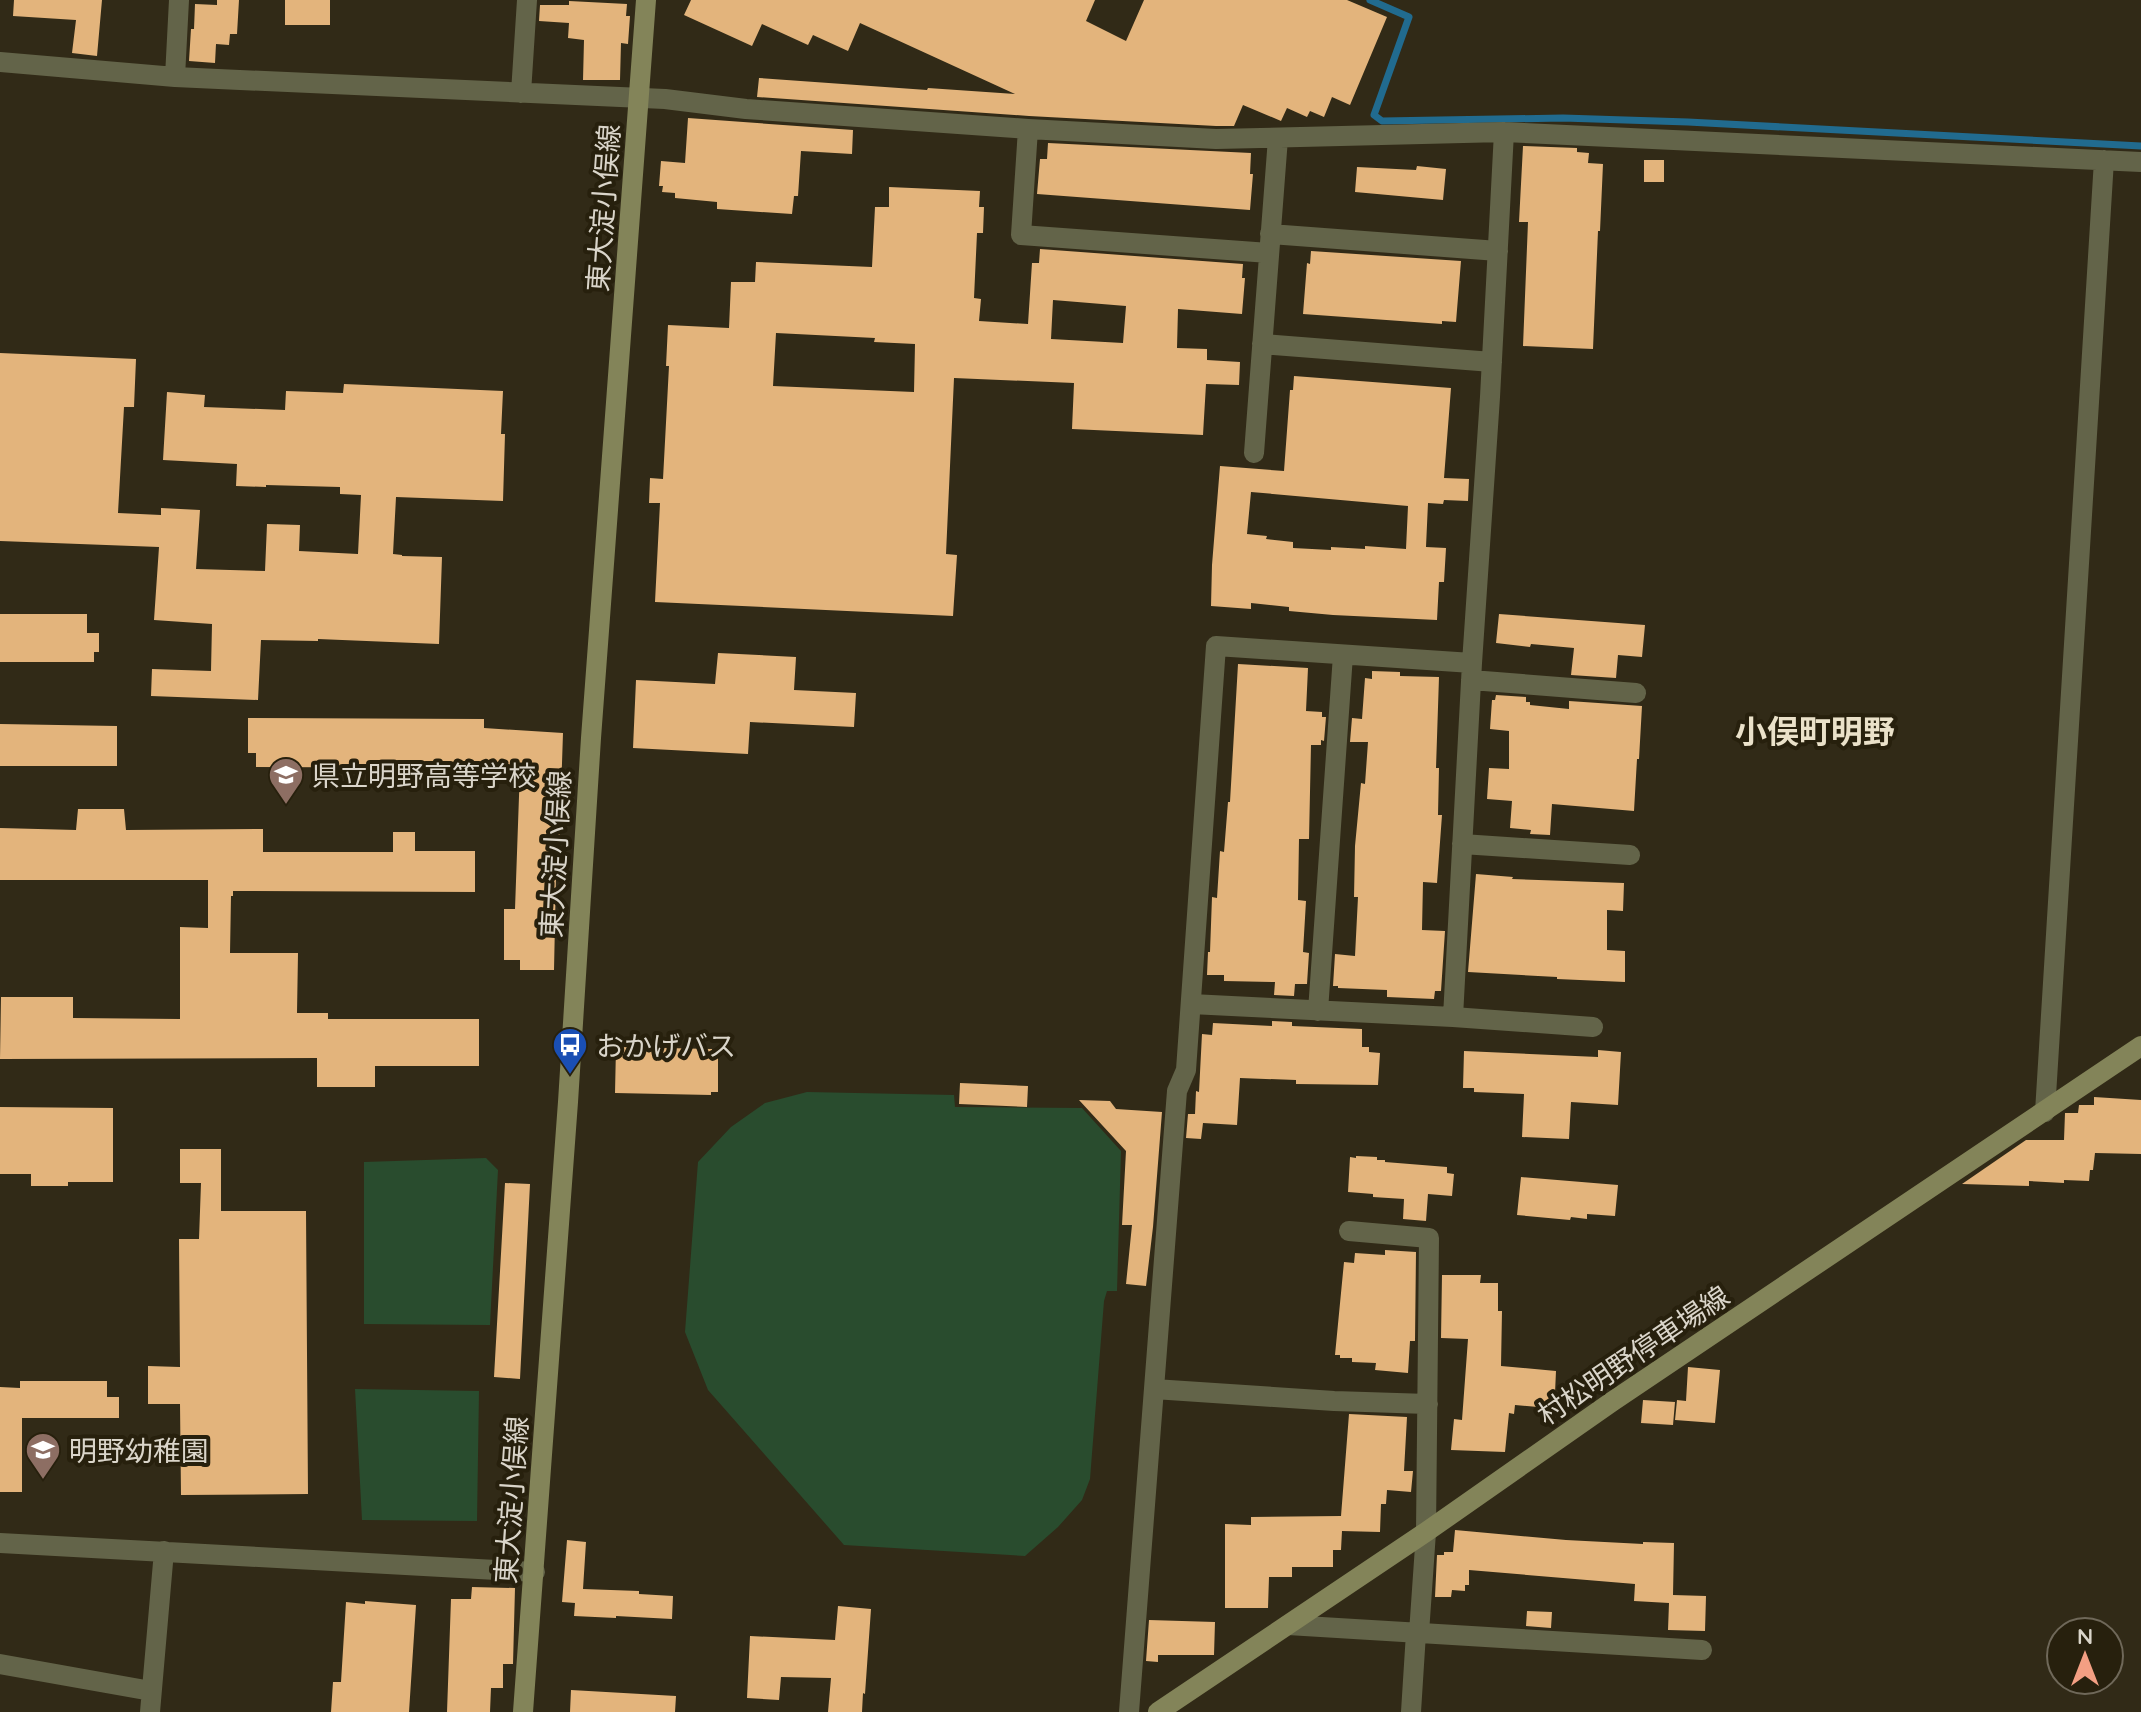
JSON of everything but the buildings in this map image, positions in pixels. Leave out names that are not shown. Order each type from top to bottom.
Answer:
[{"type":"main road","name":"東大淀小俣線","points":[[523,1712],[646,0]]},
{"type":"main road","name":"村松明野停車場線","points":[[1158,1712],[2141,1046]]},
{"type":"street","points":[[175,77],[179,0]]},
{"type":"street","points":[[521,93],[527,0]]},
{"type":"street","points":[[0,62],[175,77],[665,99],[746,109],[1216,139],[1504,132],[2141,162]]},
{"type":"street","points":[[1028,129],[1021,235],[1498,251]]},
{"type":"street","points":[[1453,1017],[1504,132]]},
{"type":"street","points":[[1254,453],[1278,138]]},
{"type":"street","points":[[2045,1112],[2104,160]]},
{"type":"street","points":[[1262,344],[1492,362]]},
{"type":"street","points":[[1129,1712],[1177,1091],[1186,1070],[1216,646],[1343,655],[1636,693]]},
{"type":"street","points":[[1318,1011],[1343,655]]},
{"type":"street","points":[[1462,844],[1630,855]]},
{"type":"street","points":[[1191,1004],[1593,1027]]},
{"type":"street","points":[[1349,1231],[1429,1238],[1426,1532],[1411,1712]]},
{"type":"street","points":[[1154,1389],[1428,1404]]},
{"type":"street","points":[[0,1543],[535,1572]]},
{"type":"street","points":[[0,1664],[150,1702],[164,1551]]},
{"type":"street","points":[[1288,1625],[1702,1650]]},
{"type":"green space","points":[[807,1092],[954,1095],[955,1107],[1082,1108],[1121,1151],[1117,1291],[1107,1291],[1104,1301],[1090,1479],[1082,1500],[1058,1527],[1025,1556],[844,1545],[708,1390],[685,1332],[698,1162],[731,1127],[765,1103]]},
{"type":"green space","points":[[486,1158],[498,1170],[490,1325],[364,1324],[364,1162]]},
{"type":"green space","points":[[355,1389],[479,1391],[477,1521],[362,1520]]},
{"type":"waterway","points":[[1370,0],[1409,17],[1374,115],[1382,121],[1563,118],[1688,122],[2141,146]]},
{"type":"place","name":"県立明野高等学校","points":[[286,806]]},
{"type":"place","name":"おかげバス","points":[[570,1076]]},
{"type":"place","name":"明野幼稚園","points":[[43,1481]]},
{"type":"district","name":"小俣町明野","points":[[1815,731]]}]
